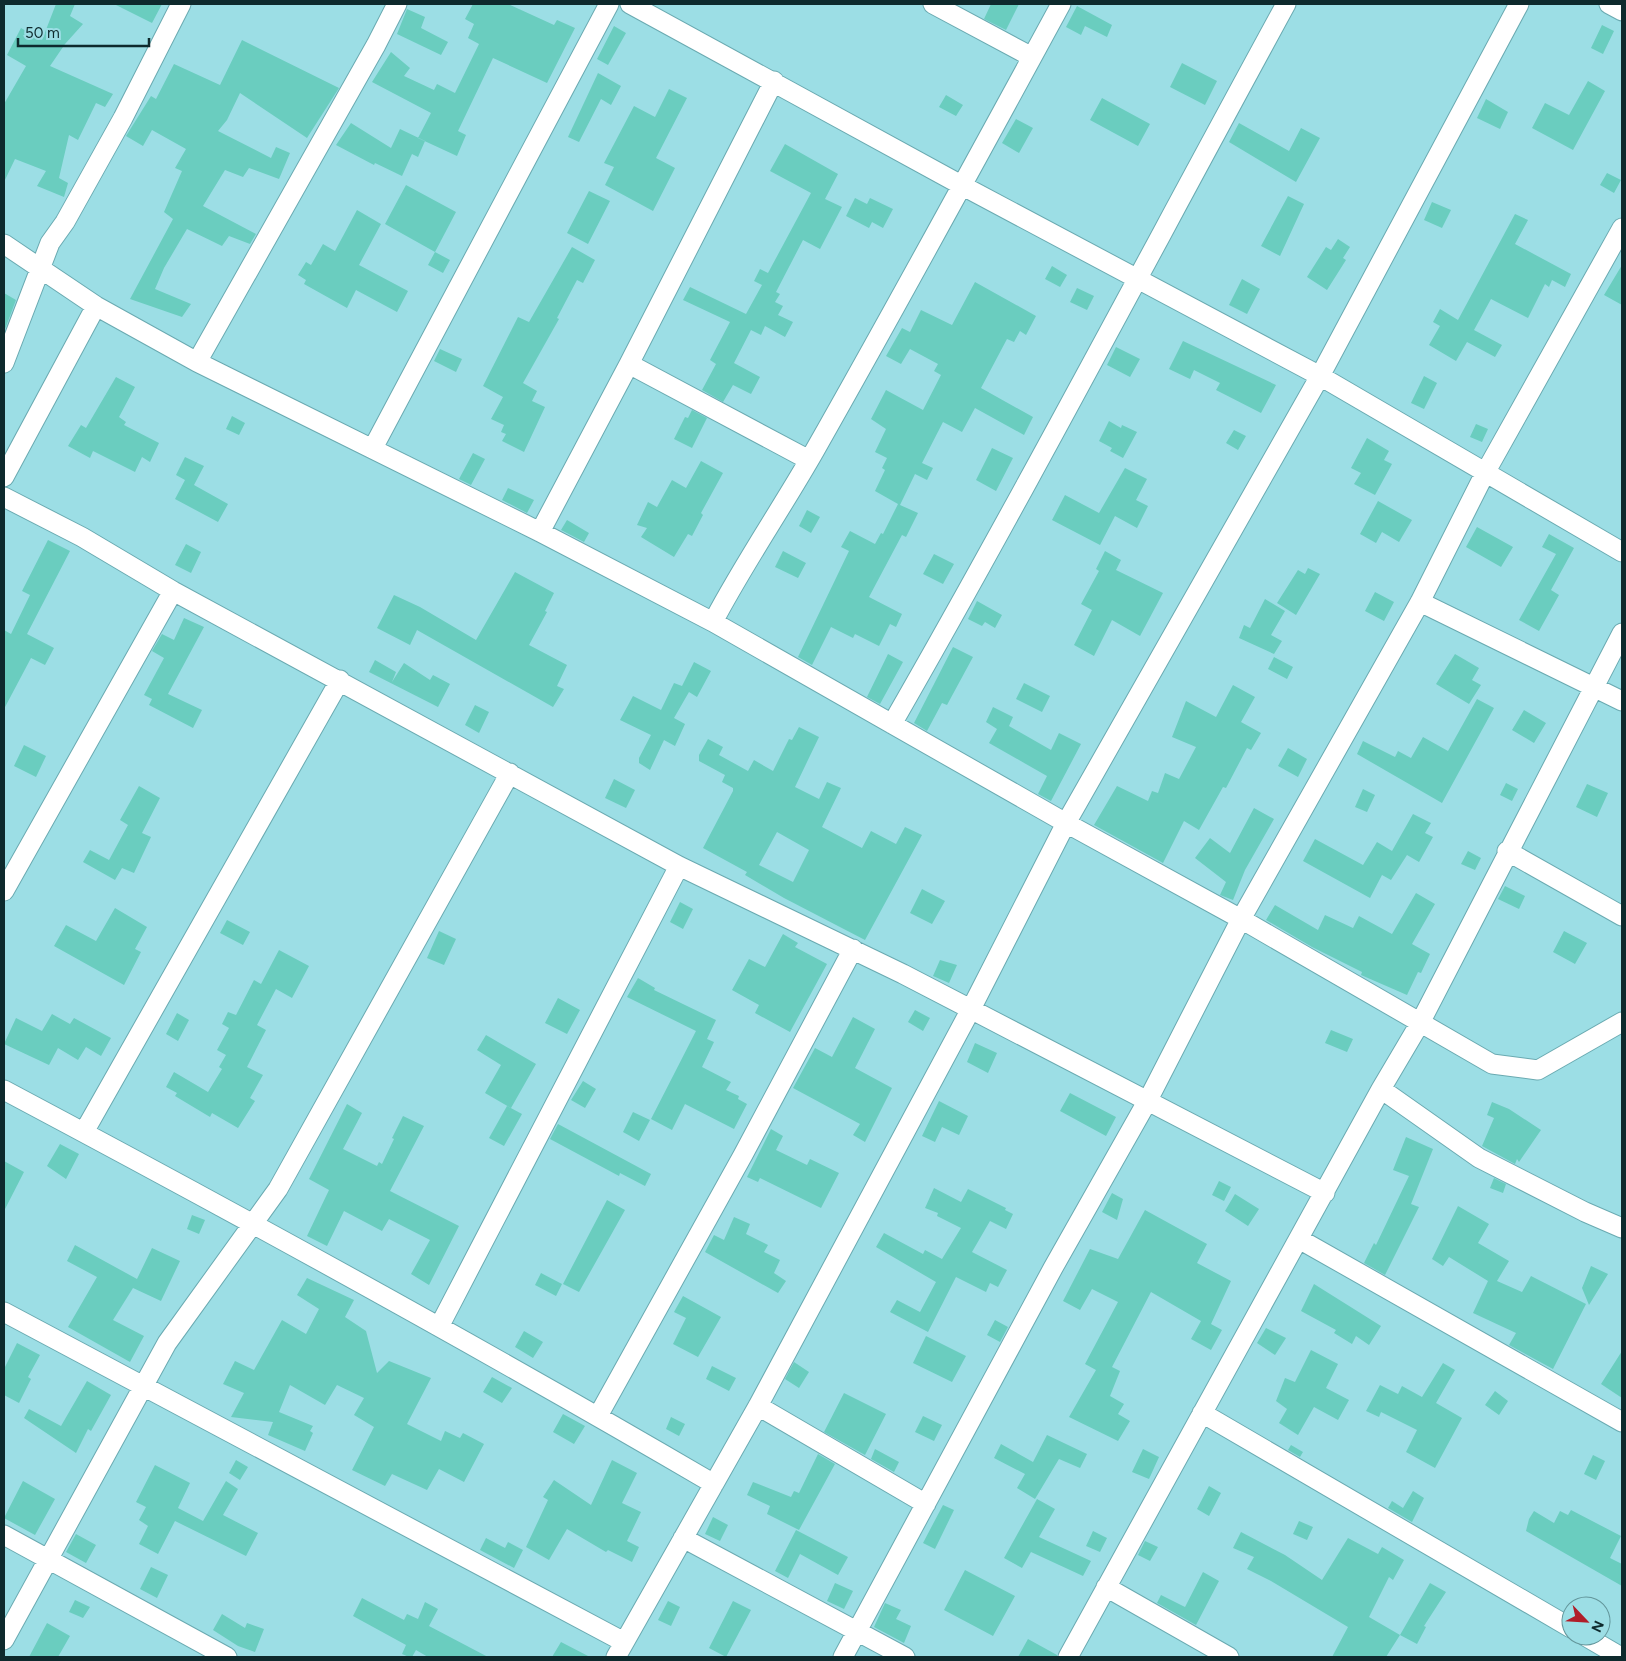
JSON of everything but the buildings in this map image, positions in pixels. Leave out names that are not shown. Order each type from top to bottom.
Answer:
[{"type":"street","points":[[4,363],[50,243],[65,222],[94,170],[181,4]]},
{"type":"street","points":[[197,362],[397,4]]},
{"type":"street","points":[[373,448],[610,4]]},
{"type":"street","points":[[630,4],[774,80],[963,186],[1320,376],[1622,552]]},
{"type":"street","points":[[933,4],[1032,57]]},
{"type":"street","points":[[713,622],[738,576],[810,460],[963,186],[1061,4]]},
{"type":"street","points":[[892,724],[981,569],[1136,278],[1286,4]]},
{"type":"street","points":[[4,1312],[142,1386],[620,1650],[758,1406],[970,1008],[1066,823],[1320,376],[1519,4]]},
{"type":"street","points":[[1609,4],[1622,11]]},
{"type":"street","points":[[540,532],[629,364],[774,80]]},
{"type":"street","points":[[843,1657],[1053,1268],[1148,1100],[1241,919],[1420,602],[1485,473],[1622,228]]},
{"type":"street","points":[[4,244],[96,306],[197,362],[540,532],[713,622],[1066,823],[1241,919],[1492,1064],[1538,1070],[1622,1022]]},
{"type":"street","points":[[4,477],[96,306]]},
{"type":"street","points":[[629,364],[810,460]]},
{"type":"street","points":[[4,497],[82,537],[173,591],[340,680],[679,866],[970,1008],[1324,1193]]},
{"type":"street","points":[[4,891],[173,591]]},
{"type":"street","points":[[1420,602],[1622,702]]},
{"type":"street","points":[[1068,1657],[1381,1089],[1420,1023],[1507,851],[1622,633]]},
{"type":"street","points":[[84,1132],[340,680]]},
{"type":"street","points":[[4,1640],[167,1342],[278,1189],[408,952],[510,773]]},
{"type":"street","points":[[1507,851],[1622,916]]},
{"type":"street","points":[[440,1326],[679,866]]},
{"type":"street","points":[[598,1416],[743,1155],[852,950]]},
{"type":"street","points":[[1381,1089],[1479,1158],[1585,1212],[1622,1228]]},
{"type":"street","points":[[4,1090],[254,1223],[440,1326],[714,1484]]},
{"type":"street","points":[[1299,1239],[1622,1422]]},
{"type":"street","points":[[758,1406],[926,1504]]},
{"type":"street","points":[[1202,1413],[1561,1622]]},
{"type":"street","points":[[4,1535],[227,1657]]},
{"type":"street","points":[[683,1538],[905,1657]]},
{"type":"street","points":[[1106,1587],[1229,1657]]},
{"type":"street","points":[[1602,1646],[1621,1657]]}]
